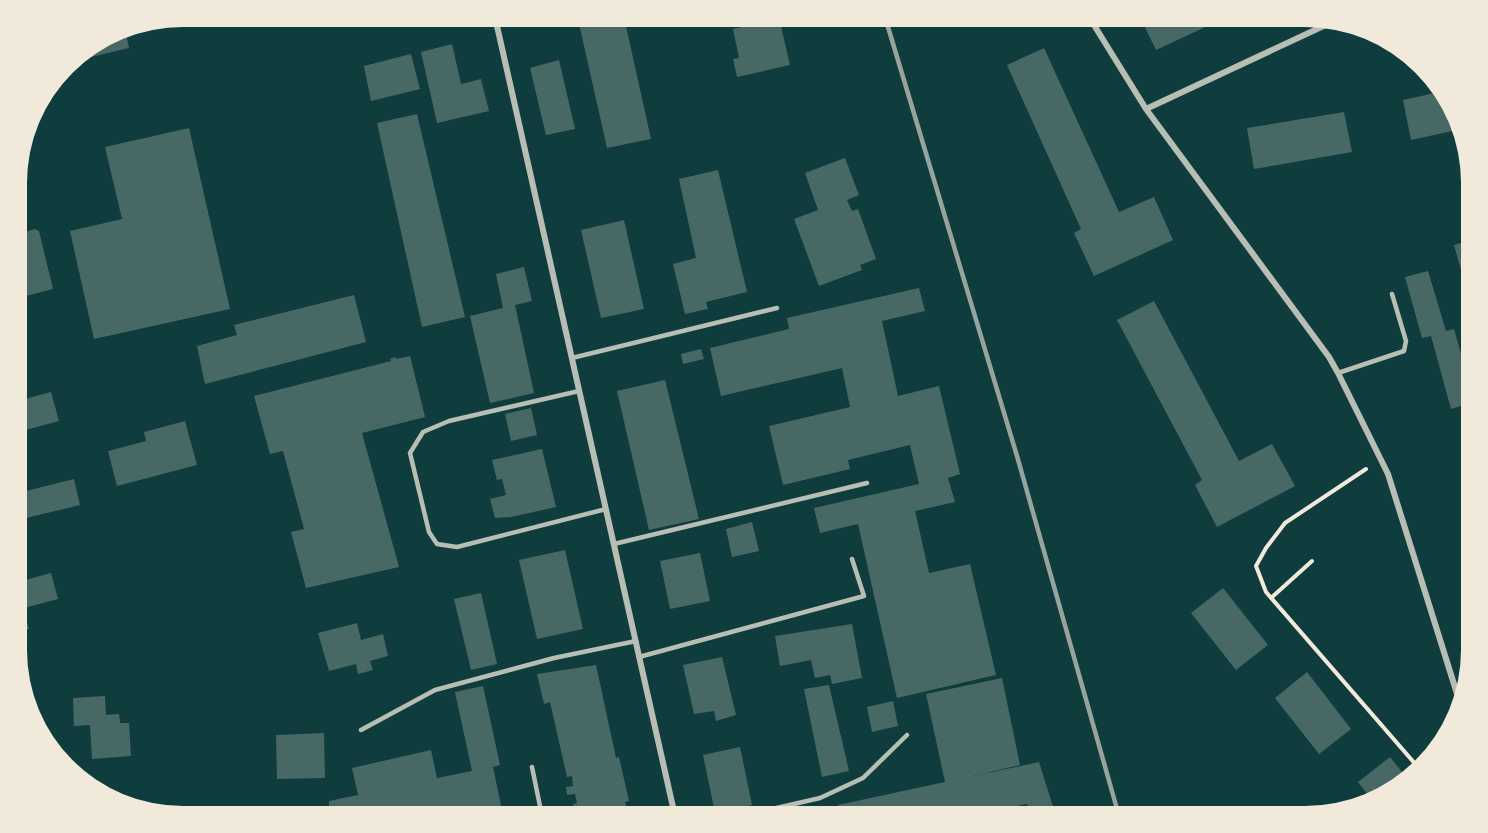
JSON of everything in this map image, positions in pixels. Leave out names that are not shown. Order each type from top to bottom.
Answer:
[{"type":"street","points":[[497,27],[673,806]]},
{"type":"street","points":[[1096,27],[1146,109],[1338,372],[1388,474],[1456,691]]},
{"type":"street","points":[[1146,109],[1320,28]]},
{"type":"lane","points":[[1338,372],[1404,351],[1406,341],[1392,294]]},
{"type":"lane","points":[[572,358],[777,308]]},
{"type":"lane","points":[[579,391],[449,421],[423,432],[410,453],[429,532],[436,544],[457,547],[606,509]]},
{"type":"lane","points":[[614,544],[867,483]]},
{"type":"lane","points":[[639,657],[864,596],[852,559]]},
{"type":"lane","points":[[361,730],[435,690],[554,658],[636,641]]},
{"type":"lane","points":[[785,806],[820,798],[863,778],[907,735]]},
{"type":"lane","points":[[532,767],[540,806]]},
{"type":"path","points":[[1381,459],[1285,523],[1256,566],[1270,598],[1413,762]]},
{"type":"path","points":[[1270,598],[1312,561]]},
{"type":"building","points":[[580,27],[626,27],[651,139],[607,148]]},
{"type":"building","points":[[781,27],[790,65],[737,77],[733,59],[739,58],[733,29]]},
{"type":"building","points":[[1145,27],[1205,27],[1156,50]]},
{"type":"building","points":[[127,38],[129,48],[91,57]]},
{"type":"building","points":[[452,44],[461,84],[481,79],[489,111],[437,123],[421,52]]},
{"type":"building","points":[[1044,48],[1119,212],[1154,197],[1173,240],[1094,276],[1074,233],[1081,229],[1007,65]]},
{"type":"building","points":[[411,54],[420,89],[371,101],[364,66]]},
{"type":"building","points":[[559,60],[575,129],[546,135],[530,68]]},
{"type":"building","points":[[1433,94],[1452,131],[1411,140],[1403,100]]},
{"type":"building","points":[[1344,112],[1352,152],[1254,169],[1247,128]]},
{"type":"building","points":[[417,114],[465,317],[422,327],[377,123]]},
{"type":"building","points":[[189,128],[230,309],[94,339],[70,231],[122,219],[105,147]]},
{"type":"building","points":[[845,158],[859,195],[847,200],[852,211],[858,209],[876,259],[860,265],[862,270],[819,286],[794,219],[818,210],[805,173]]},
{"type":"building","points":[[718,170],[747,292],[706,302],[708,309],[685,314],[673,264],[696,258],[679,179]]},
{"type":"building","points":[[624,220],[644,309],[601,318],[581,230]]},
{"type":"building","points":[[35,229],[39,231],[53,289],[27,296],[27,231]]},
{"type":"building","points":[[1461,243],[1461,270],[1454,245]]},
{"type":"building","points":[[524,267],[532,301],[515,305],[534,393],[490,403],[470,316],[503,308],[496,274]]},
{"type":"building","points":[[1428,271],[1446,331],[1454,329],[1461,354],[1461,406],[1451,409],[1431,336],[1422,338],[1405,277]]},
{"type":"building","points":[[919,288],[925,311],[882,321],[898,396],[939,386],[960,474],[948,478],[955,502],[915,511],[929,573],[970,564],[996,675],[897,698],[858,524],[820,533],[814,508],[919,484],[910,445],[848,460],[850,469],[783,485],[769,426],[850,407],[842,368],[721,396],[710,348],[789,329],[787,318]]},
{"type":"building","points":[[354,295],[366,342],[205,384],[197,346],[237,335],[234,325]]},
{"type":"building","points":[[1154,301],[1239,461],[1272,444],[1295,486],[1217,527],[1195,485],[1202,480],[1117,320]]},
{"type":"building","points":[[701,349],[704,359],[683,364],[681,354]]},
{"type":"building","points":[[410,356],[425,417],[362,433],[399,567],[306,588],[291,532],[304,529],[283,451],[270,454],[254,396],[391,361],[390,359],[396,357],[396,359]]},
{"type":"building","points":[[665,380],[699,519],[649,530],[617,391]]},
{"type":"building","points":[[51,392],[59,421],[27,430],[27,399]]},
{"type":"building","points":[[531,408],[537,435],[511,441],[505,414]]},
{"type":"building","points":[[185,421],[197,465],[117,486],[108,451],[146,441],[144,432]]},
{"type":"building","points":[[542,449],[556,507],[511,517],[495,518],[490,499],[506,495],[502,479],[497,480],[492,460]]},
{"type":"building","points":[[74,479],[80,505],[27,518],[27,491]]},
{"type":"building","points":[[752,522],[759,551],[732,557],[726,529]]},
{"type":"building","points":[[565,550],[583,629],[537,639],[519,560]]},
{"type":"building","points":[[700,553],[710,601],[670,609],[660,561]]},
{"type":"building","points":[[51,573],[58,599],[27,607],[27,580]]},
{"type":"building","points":[[1223,588],[1268,645],[1236,670],[1191,613]]},
{"type":"building","points":[[481,593],[497,664],[471,670],[454,599]]},
{"type":"building","points":[[357,623],[361,640],[383,634],[388,656],[370,661],[373,670],[358,674],[356,664],[329,671],[318,633]]},
{"type":"building","points":[[852,624],[862,678],[832,684],[830,675],[815,678],[811,660],[780,666],[775,636]]},
{"type":"building","points":[[722,657],[736,715],[716,721],[714,711],[694,714],[683,665]]},
{"type":"building","points":[[596,665],[616,758],[619,757],[629,801],[625,802],[626,806],[574,806],[573,804],[577,803],[575,794],[567,795],[566,787],[573,786],[572,776],[567,777],[550,702],[544,704],[537,674]]},
{"type":"building","points":[[1307,672],[1351,729],[1319,754],[1275,698]]},
{"type":"building","points":[[1002,678],[1020,765],[973,776],[1039,762],[1053,806],[1028,806],[1027,804],[1017,806],[838,806],[945,782],[926,694]]},
{"type":"building","points":[[829,685],[849,771],[822,777],[804,689]]},
{"type":"building","points":[[483,686],[500,765],[493,767],[501,806],[329,806],[329,801],[358,795],[352,768],[431,750],[437,778],[472,771],[455,692]]},
{"type":"building","points":[[105,696],[106,715],[119,714],[120,723],[129,723],[131,756],[92,759],[90,725],[74,726],[73,698]]},
{"type":"building","points":[[893,701],[898,726],[872,732],[867,707]]},
{"type":"building","points":[[324,733],[325,778],[277,779],[276,735]]},
{"type":"building","points":[[740,747],[752,805],[714,806],[703,755]]},
{"type":"building","points":[[1390,757],[1402,772],[1367,793],[1358,782]]},
{"type":"railway","points":[[888,27],[1017,456],[1116,806]]}]
